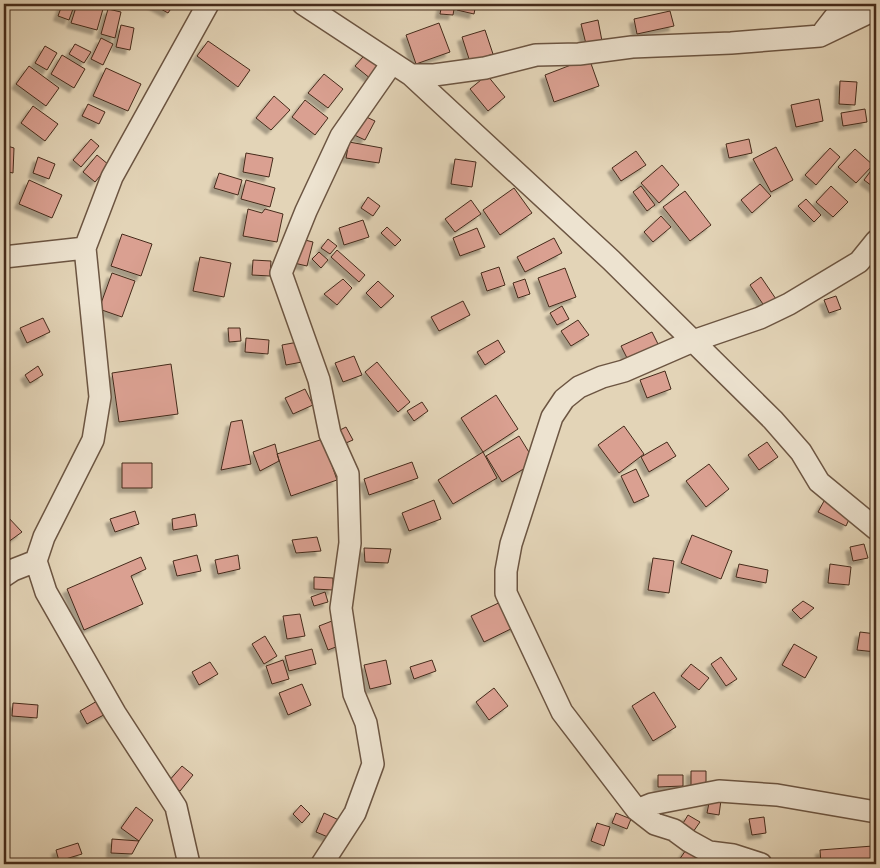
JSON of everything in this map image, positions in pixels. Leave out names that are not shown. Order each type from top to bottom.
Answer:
[{"type":"street","points":[[188,864],[176,807],[115,713],[46,592],[36,561],[44,537],[94,440],[100,397],[85,248],[112,177],[208,4]]},
{"type":"street","points":[[303,4],[412,75],[612,260],[773,420],[801,452],[819,482],[876,530]]},
{"type":"street","points":[[820,36],[845,4]]},
{"type":"street","points":[[412,75],[434,75],[485,68],[536,55],[578,54],[632,47],[731,43],[820,36],[876,9]]},
{"type":"street","points":[[322,864],[355,813],[373,764],[366,723],[354,694],[341,608],[350,543],[348,474],[330,434],[319,380],[281,274],[306,211],[341,136],[392,63]]},
{"type":"street","points":[[761,864],[733,855],[709,852],[674,830],[655,824],[637,810],[562,712],[514,612],[506,593],[506,572],[511,544],[552,417],[564,400],[579,386],[624,371],[693,341],[760,318],[789,304],[859,262],[876,241]]},
{"type":"street","points":[[4,257],[85,248]]},
{"type":"street","points":[[4,576],[13,570],[36,561]]},
{"type":"street","points":[[637,810],[667,800],[719,791],[777,795],[876,812]]},
{"type":"building","points":[[77,4],[87,4],[103,9],[97,30],[71,23]]},
{"type":"building","points":[[152,4],[174,4],[168,13]]},
{"type":"building","points":[[442,4],[455,4],[453,15],[440,14]]},
{"type":"building","points":[[458,4],[476,4],[474,14],[457,10]]},
{"type":"building","points":[[62,5],[73,9],[69,20],[58,16]]},
{"type":"building","points":[[108,9],[121,12],[115,38],[101,34]]},
{"type":"building","points":[[670,11],[674,26],[637,34],[634,19]]},
{"type":"building","points":[[598,20],[602,41],[586,44],[581,24]]},
{"type":"building","points":[[439,23],[450,52],[416,64],[406,35]]},
{"type":"building","points":[[121,25],[134,28],[130,50],[116,47]]},
{"type":"building","points":[[485,30],[493,54],[470,62],[462,37]]},
{"type":"building","points":[[101,38],[113,44],[103,65],[91,59]]},
{"type":"building","points":[[208,41],[250,70],[238,87],[197,56]]},
{"type":"building","points":[[75,44],[91,52],[84,63],[69,54]]},
{"type":"building","points":[[45,46],[57,53],[47,70],[35,63]]},
{"type":"building","points":[[370,49],[386,62],[371,79],[355,66]]},
{"type":"building","points":[[62,55],[85,69],[74,88],[51,74]]},
{"type":"building","points":[[589,58],[599,86],[554,102],[545,75]]},
{"type":"building","points":[[29,66],[59,88],[46,106],[16,84]]},
{"type":"building","points":[[106,68],[141,84],[128,111],[93,96]]},
{"type":"building","points":[[324,74],[343,89],[328,108],[308,93]]},
{"type":"building","points":[[487,75],[505,97],[488,111],[470,89]]},
{"type":"building","points":[[840,81],[857,82],[855,105],[839,104]]},
{"type":"building","points":[[274,96],[290,110],[271,130],[256,118]]},
{"type":"building","points":[[819,99],[823,121],[796,127],[791,105]]},
{"type":"building","points":[[305,100],[328,118],[315,135],[292,117]]},
{"type":"building","points":[[88,104],[105,112],[99,124],[82,116]]},
{"type":"building","points":[[33,106],[58,124],[45,141],[21,123]]},
{"type":"building","points":[[865,109],[867,122],[843,126],[841,113]]},
{"type":"building","points":[[360,114],[375,121],[365,140],[350,133]]},
{"type":"building","points":[[91,139],[99,146],[81,167],[73,160]]},
{"type":"building","points":[[749,139],[752,153],[729,158],[726,144]]},
{"type":"building","points":[[349,142],[382,148],[379,163],[346,158]]},
{"type":"building","points":[[4,145],[14,148],[13,173],[4,171]]},
{"type":"building","points":[[776,147],[793,180],[771,192],[753,159]]},
{"type":"building","points":[[830,148],[840,157],[816,185],[805,175]]},
{"type":"building","points":[[855,149],[873,165],[856,183],[838,167]]},
{"type":"building","points":[[636,151],[646,165],[621,181],[612,168]]},
{"type":"building","points":[[246,153],[273,158],[269,177],[243,172]]},
{"type":"building","points":[[97,155],[109,165],[95,182],[83,172]]},
{"type":"building","points":[[38,157],[55,164],[49,179],[33,173]]},
{"type":"building","points":[[455,159],[476,162],[472,187],[451,184]]},
{"type":"building","points":[[876,164],[876,189],[864,180]]},
{"type":"building","points":[[662,165],[679,185],[659,203],[641,183]]},
{"type":"building","points":[[219,173],[242,180],[238,195],[214,188]]},
{"type":"building","points":[[29,180],[62,195],[52,218],[19,204]]},
{"type":"building","points":[[246,180],[275,188],[270,207],[241,199]]},
{"type":"building","points":[[760,184],[771,196],[752,213],[741,200]]},
{"type":"building","points":[[641,186],[655,205],[647,211],[633,192]]},
{"type":"building","points":[[831,186],[848,202],[833,217],[816,202]]},
{"type":"building","points":[[514,188],[532,213],[500,235],[483,210]]},
{"type":"building","points":[[685,191],[711,225],[690,241],[663,207]]},
{"type":"building","points":[[368,197],[380,206],[373,216],[361,208]]},
{"type":"building","points":[[806,199],[821,215],[814,222],[798,206]]},
{"type":"building","points":[[471,200],[481,214],[455,232],[445,219]]},
{"type":"building","points":[[4,202],[9,203],[5,229],[4,229]]},
{"type":"building","points":[[248,209],[262,213],[265,209],[283,214],[277,242],[243,236]]},
{"type":"building","points":[[661,216],[671,227],[653,242],[644,232]]},
{"type":"building","points":[[363,220],[369,237],[344,245],[339,228]]},
{"type":"building","points":[[387,227],[401,240],[395,246],[381,233]]},
{"type":"building","points":[[477,228],[485,247],[460,256],[453,238]]},
{"type":"building","points":[[122,234],[152,244],[141,276],[111,266]]},
{"type":"building","points":[[554,238],[562,253],[525,272],[517,257]]},
{"type":"building","points":[[301,239],[313,242],[307,266],[294,263]]},
{"type":"building","points":[[328,239],[337,246],[330,254],[321,248]]},
{"type":"building","points":[[337,250],[365,275],[359,282],[331,257]]},
{"type":"building","points":[[319,252],[328,260],[321,268],[312,259]]},
{"type":"building","points":[[200,257],[231,263],[224,297],[193,291]]},
{"type":"building","points":[[253,260],[271,261],[270,276],[252,275]]},
{"type":"building","points":[[499,267],[505,285],[487,291],[481,273]]},
{"type":"building","points":[[565,268],[576,297],[549,307],[538,278]]},
{"type":"building","points":[[112,273],[135,281],[122,317],[99,309]]},
{"type":"building","points":[[761,277],[778,302],[767,310],[750,285]]},
{"type":"building","points":[[343,279],[352,288],[337,305],[324,294]]},
{"type":"building","points":[[525,279],[530,294],[518,298],[513,283]]},
{"type":"building","points":[[378,281],[394,296],[381,308],[366,293]]},
{"type":"building","points":[[836,296],[841,309],[829,313],[824,300]]},
{"type":"building","points":[[463,301],[470,315],[439,331],[431,317]]},
{"type":"building","points":[[562,306],[569,319],[557,325],[550,313]]},
{"type":"building","points":[[43,318],[50,332],[27,343],[20,328]]},
{"type":"building","points":[[578,320],[589,335],[571,346],[561,331]]},
{"type":"building","points":[[228,328],[240,328],[241,341],[229,342]]},
{"type":"building","points":[[652,332],[660,348],[629,362],[621,346]]},
{"type":"building","points":[[246,338],[269,340],[268,354],[245,352]]},
{"type":"building","points":[[498,340],[505,352],[485,365],[477,352]]},
{"type":"building","points":[[298,342],[302,362],[286,365],[282,345]]},
{"type":"building","points":[[354,356],[362,375],[343,382],[335,363]]},
{"type":"building","points":[[377,362],[410,402],[398,412],[365,372]]},
{"type":"building","points":[[171,364],[178,414],[119,422],[112,373]]},
{"type":"building","points":[[38,366],[43,375],[30,383],[25,375]]},
{"type":"building","points":[[665,371],[671,389],[647,398],[640,380]]},
{"type":"building","points":[[305,389],[313,405],[293,414],[285,398]]},
{"type":"building","points":[[496,395],[518,429],[483,452],[461,418]]},
{"type":"building","points":[[422,402],[428,411],[414,421],[407,411]]},
{"type":"building","points":[[242,420],[251,464],[221,470],[231,422]]},
{"type":"building","points":[[624,426],[644,454],[619,473],[598,445]]},
{"type":"building","points":[[346,427],[353,440],[341,445],[334,433]]},
{"type":"building","points":[[519,436],[535,462],[502,482],[486,456]]},
{"type":"building","points":[[323,439],[337,480],[291,496],[277,454]]},
{"type":"building","points":[[667,442],[676,456],[649,472],[641,457]]},
{"type":"building","points":[[767,442],[778,457],[759,470],[748,455]]},
{"type":"building","points":[[275,444],[279,461],[260,471],[253,452]]},
{"type":"building","points":[[483,452],[497,478],[453,504],[438,480]]},
{"type":"building","points":[[412,462],[418,478],[369,495],[364,479]]},
{"type":"building","points":[[122,463],[152,463],[152,488],[122,488]]},
{"type":"building","points":[[709,464],[729,489],[706,507],[686,481]]},
{"type":"building","points":[[636,469],[649,496],[634,503],[621,476]]},
{"type":"building","points":[[434,500],[441,519],[409,531],[402,513]]},
{"type":"building","points":[[824,501],[851,515],[846,526],[818,512]]},
{"type":"building","points":[[135,511],[139,524],[115,532],[110,519]]},
{"type":"building","points":[[195,514],[197,526],[173,530],[172,519]]},
{"type":"building","points":[[7,516],[22,532],[4,545],[4,519]]},
{"type":"building","points":[[692,535],[732,551],[721,579],[681,563]]},
{"type":"building","points":[[317,537],[321,551],[296,553],[292,540]]},
{"type":"building","points":[[864,544],[868,558],[853,561],[850,547]]},
{"type":"building","points":[[364,548],[391,549],[388,563],[365,562]]},
{"type":"building","points":[[197,555],[201,571],[177,576],[173,561]]},
{"type":"building","points":[[238,555],[240,569],[218,574],[215,560]]},
{"type":"building","points":[[141,557],[146,569],[131,576],[143,604],[84,630],[67,589]]},
{"type":"building","points":[[653,558],[674,561],[669,593],[648,590]]},
{"type":"building","points":[[739,564],[768,570],[766,583],[736,577]]},
{"type":"building","points":[[830,564],[851,567],[849,585],[828,583]]},
{"type":"building","points":[[314,577],[333,578],[333,590],[314,589]]},
{"type":"building","points":[[325,592],[328,602],[314,606],[311,597]]},
{"type":"building","points":[[507,599],[519,625],[484,642],[471,616]]},
{"type":"building","points":[[803,601],[814,608],[801,619],[792,610]]},
{"type":"building","points":[[300,614],[305,636],[287,639],[283,616]]},
{"type":"building","points":[[332,621],[341,645],[328,650],[319,626]]},
{"type":"building","points":[[860,632],[876,634],[876,652],[857,650]]},
{"type":"building","points":[[265,636],[277,656],[264,664],[252,644]]},
{"type":"building","points":[[794,644],[817,657],[805,678],[782,665]]},
{"type":"building","points":[[312,649],[316,664],[289,671],[285,656]]},
{"type":"building","points":[[721,657],[737,679],[726,686],[711,664]]},
{"type":"building","points":[[283,660],[289,679],[272,684],[266,666]]},
{"type":"building","points":[[386,660],[391,684],[370,689],[364,665]]},
{"type":"building","points":[[432,660],[436,671],[414,679],[410,667]]},
{"type":"building","points":[[210,662],[218,674],[199,685],[192,672]]},
{"type":"building","points":[[691,664],[709,678],[699,690],[681,676]]},
{"type":"building","points":[[302,684],[311,705],[288,715],[279,693]]},
{"type":"building","points":[[494,688],[508,706],[489,720],[476,702]]},
{"type":"building","points":[[654,692],[676,727],[653,741],[632,706]]},
{"type":"building","points":[[104,697],[111,711],[87,724],[80,711]]},
{"type":"building","points":[[13,703],[38,705],[37,718],[12,716]]},
{"type":"building","points":[[182,766],[193,775],[180,791],[168,782]]},
{"type":"building","points":[[691,771],[706,771],[706,785],[691,786]]},
{"type":"building","points":[[658,775],[683,775],[683,786],[658,787]]},
{"type":"building","points":[[710,798],[721,800],[719,815],[707,813]]},
{"type":"building","points":[[301,805],[310,814],[302,823],[293,814]]},
{"type":"building","points":[[136,807],[153,820],[139,841],[121,828]]},
{"type":"building","points":[[324,813],[343,822],[335,840],[316,832]]},
{"type":"building","points":[[616,813],[631,819],[627,829],[612,823]]},
{"type":"building","points":[[688,815],[700,822],[693,832],[682,825]]},
{"type":"building","points":[[764,817],[766,833],[752,835],[749,819]]},
{"type":"building","points":[[597,823],[610,827],[604,846],[591,841]]},
{"type":"building","points":[[112,839],[139,841],[132,854],[111,853]]},
{"type":"building","points":[[78,843],[82,854],[59,861],[56,850]]},
{"type":"building","points":[[690,844],[705,853],[698,864],[677,863]]},
{"type":"building","points":[[873,846],[874,862],[821,864],[820,850]]}]
